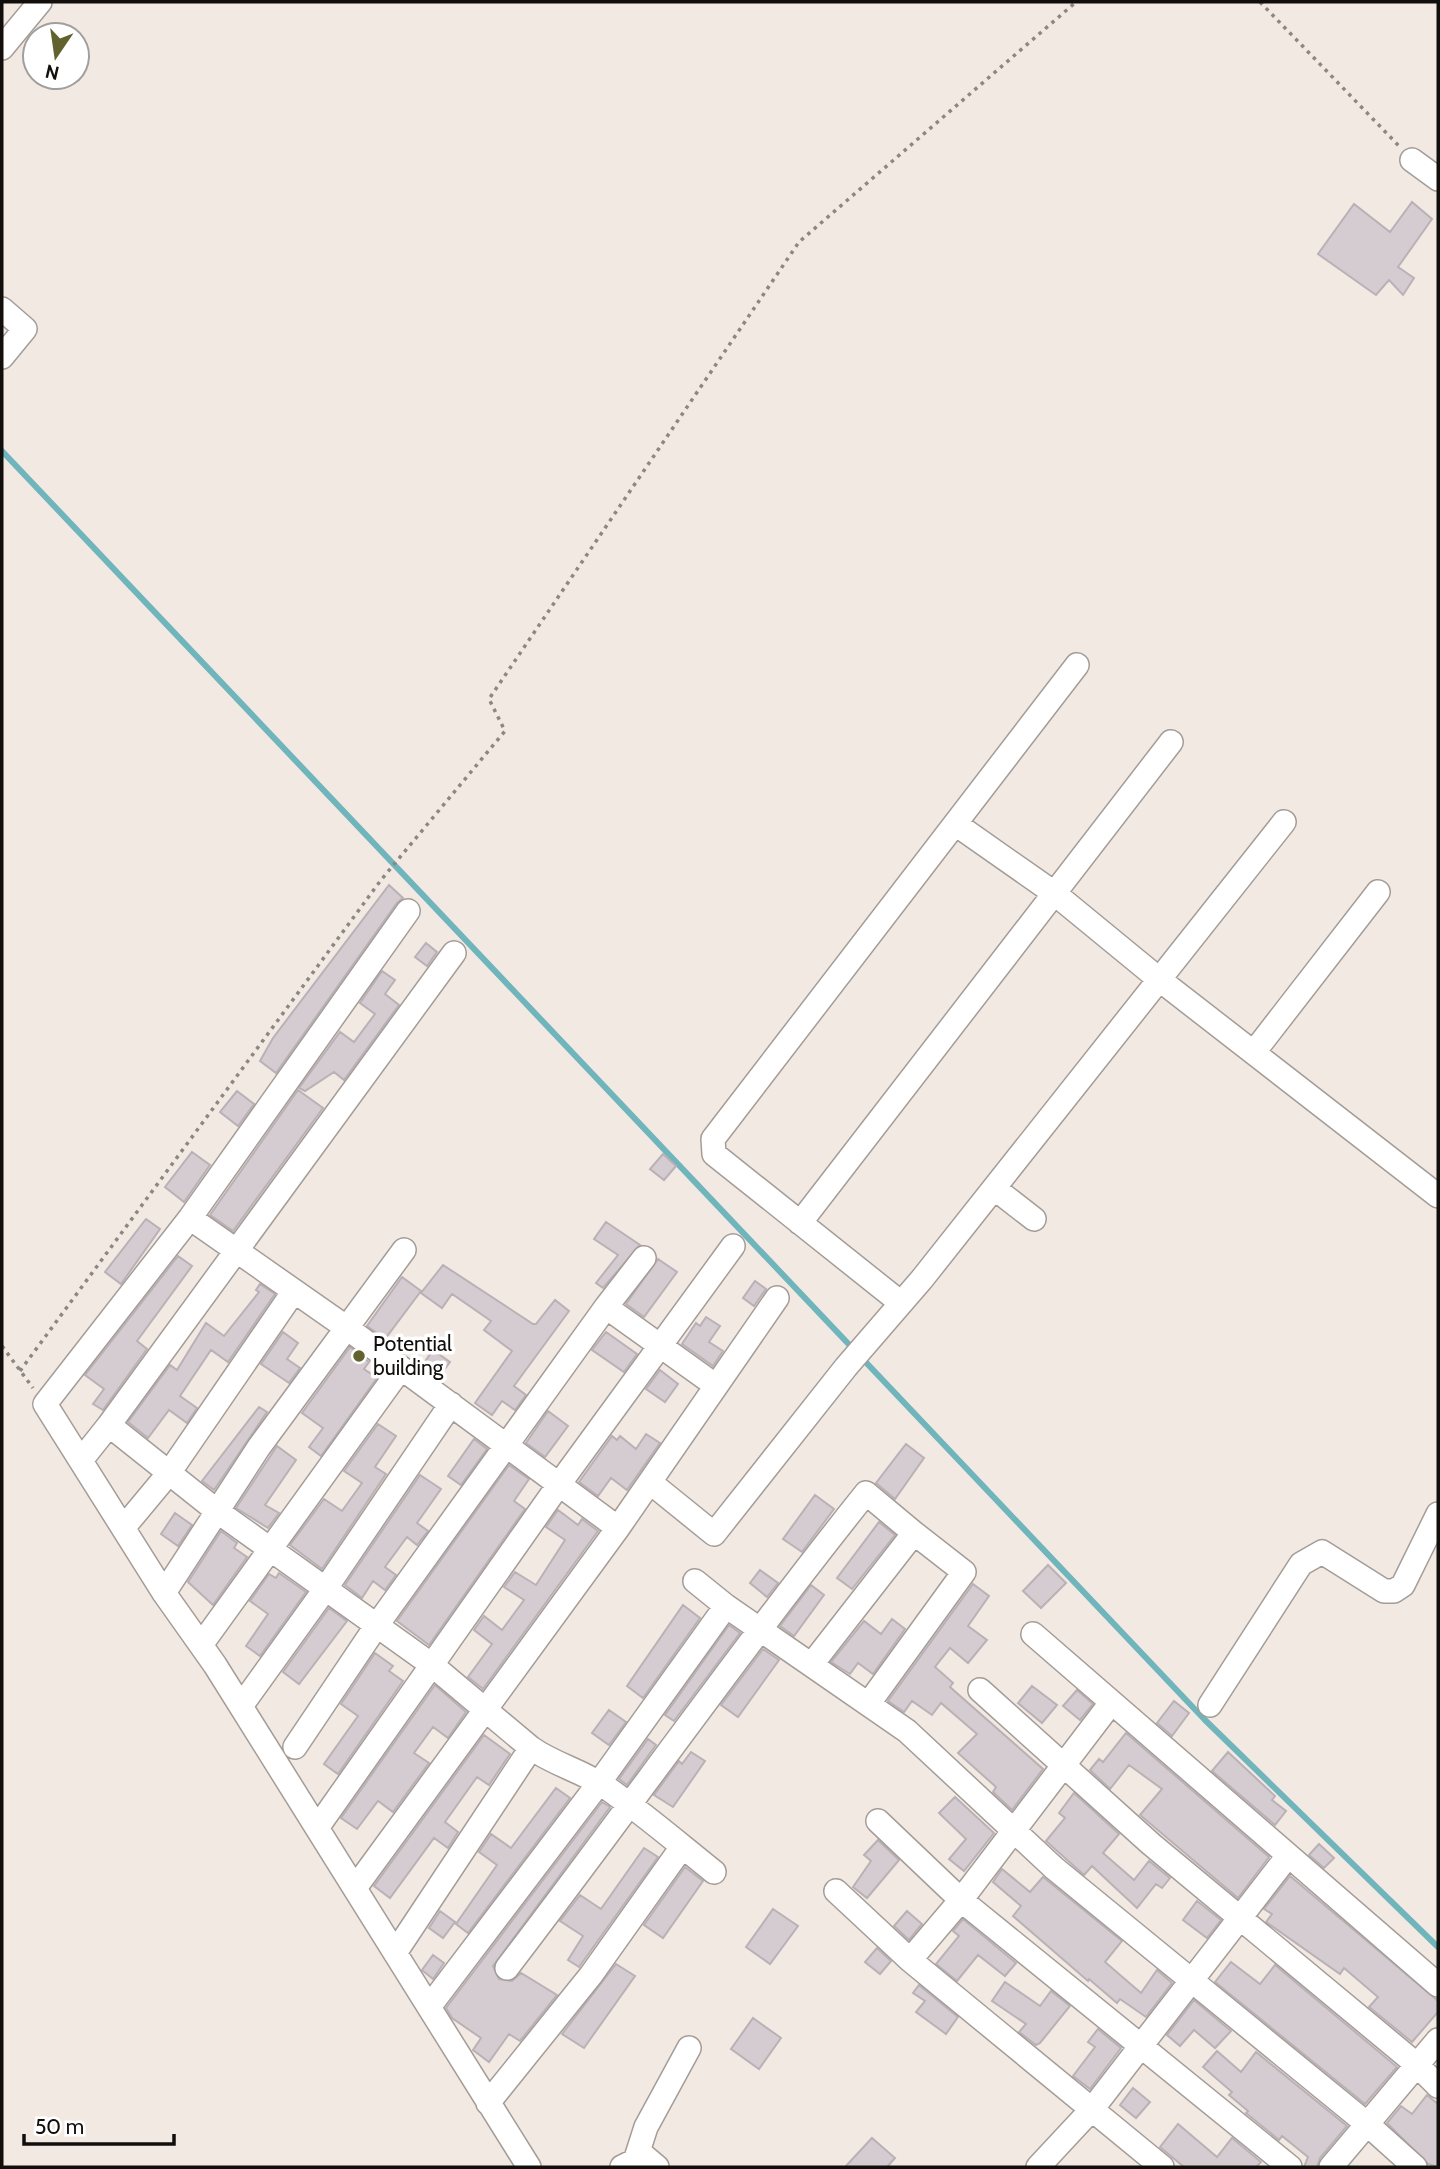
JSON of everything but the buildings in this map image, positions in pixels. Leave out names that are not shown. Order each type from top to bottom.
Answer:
[{"type":"street","points":[[2,48],[40,2]]},
{"type":"street","points":[[1412,160],[1438,179]]},
{"type":"street","points":[[2,309],[25,329],[2,357]]},
{"type":"street","points":[[901,1303],[714,1154],[713,1139],[957,825],[1077,665]]},
{"type":"street","points":[[800,1223],[1171,742]]},
{"type":"street","points":[[651,1483],[714,1534],[846,1367],[994,1188],[1284,822]]},
{"type":"street","points":[[957,825],[1054,893],[1160,980],[1438,1196]]},
{"type":"street","points":[[1254,1052],[1378,892]]},
{"type":"street","points":[[408,911],[190,1218],[45,1404],[164,1593],[241,1706],[528,2167]]},
{"type":"street","points":[[82,1459],[454,953]]},
{"type":"street","points":[[994,1188],[1034,1219]]},
{"type":"street","points":[[190,1218],[347,1328],[618,1528]]},
{"type":"street","points":[[317,1828],[560,1483],[733,1246]]},
{"type":"street","points":[[164,1593],[259,1447],[404,1250]]},
{"type":"street","points":[[295,1747],[377,1625],[506,1444],[644,1258]]},
{"type":"street","points":[[124,1527],[169,1473],[294,1291]]},
{"type":"street","points":[[355,1888],[651,1483],[715,1385],[777,1298]]},
{"type":"street","points":[[606,1307],[715,1385]]},
{"type":"street","points":[[201,1645],[401,1368]]},
{"type":"street","points":[[241,1706],[326,1588],[451,1404]]},
{"type":"street","points":[[109,1425],[217,1511],[432,1665],[548,1761],[573,1769],[599,1783],[714,1872]]},
{"type":"street","points":[[507,1968],[630,1806],[758,1628],[866,1493],[964,1572],[869,1703]]},
{"type":"street","points":[[1210,1705],[1301,1564],[1322,1552],[1384,1591],[1394,1591],[1403,1585],[1438,1514]]},
{"type":"street","points":[[812,1664],[914,1532]]},
{"type":"street","points":[[695,1581],[726,1606],[907,1731],[1054,1868],[1366,2123],[1415,2167]]},
{"type":"street","points":[[429,2007],[599,1783],[726,1606]]},
{"type":"street","points":[[1033,1634],[1287,1857],[1438,1985]]},
{"type":"street","points":[[980,1690],[1062,1765],[1416,2064],[1438,2086]]},
{"type":"street","points":[[910,1960],[961,1900],[1111,1703]]},
{"type":"street","points":[[395,1952],[531,1748]]},
{"type":"street","points":[[878,1821],[961,1900],[1290,2167]]},
{"type":"street","points":[[488,2103],[591,1975],[682,1847]]},
{"type":"street","points":[[1038,2167],[1093,2108],[1139,2046],[1194,1981],[1287,1857]]},
{"type":"street","points":[[836,1891],[910,1960],[1162,2167]]},
{"type":"street","points":[[1331,2167],[1438,2040]]},
{"type":"street","points":[[639,2164],[646,2127],[689,2048]]},
{"type":"path","points":[[20,1371],[381,880],[505,731],[489,699],[799,242],[1076,2]]},
{"type":"path","points":[[1260,2],[1412,160]]},
{"type":"path","points":[[2,1346],[45,1404]]},
{"type":"waterway","points":[[2,451],[1205,1720],[1438,1947]]},
{"type":"place","name":"Potential building","points":[[359,1356]]}]
